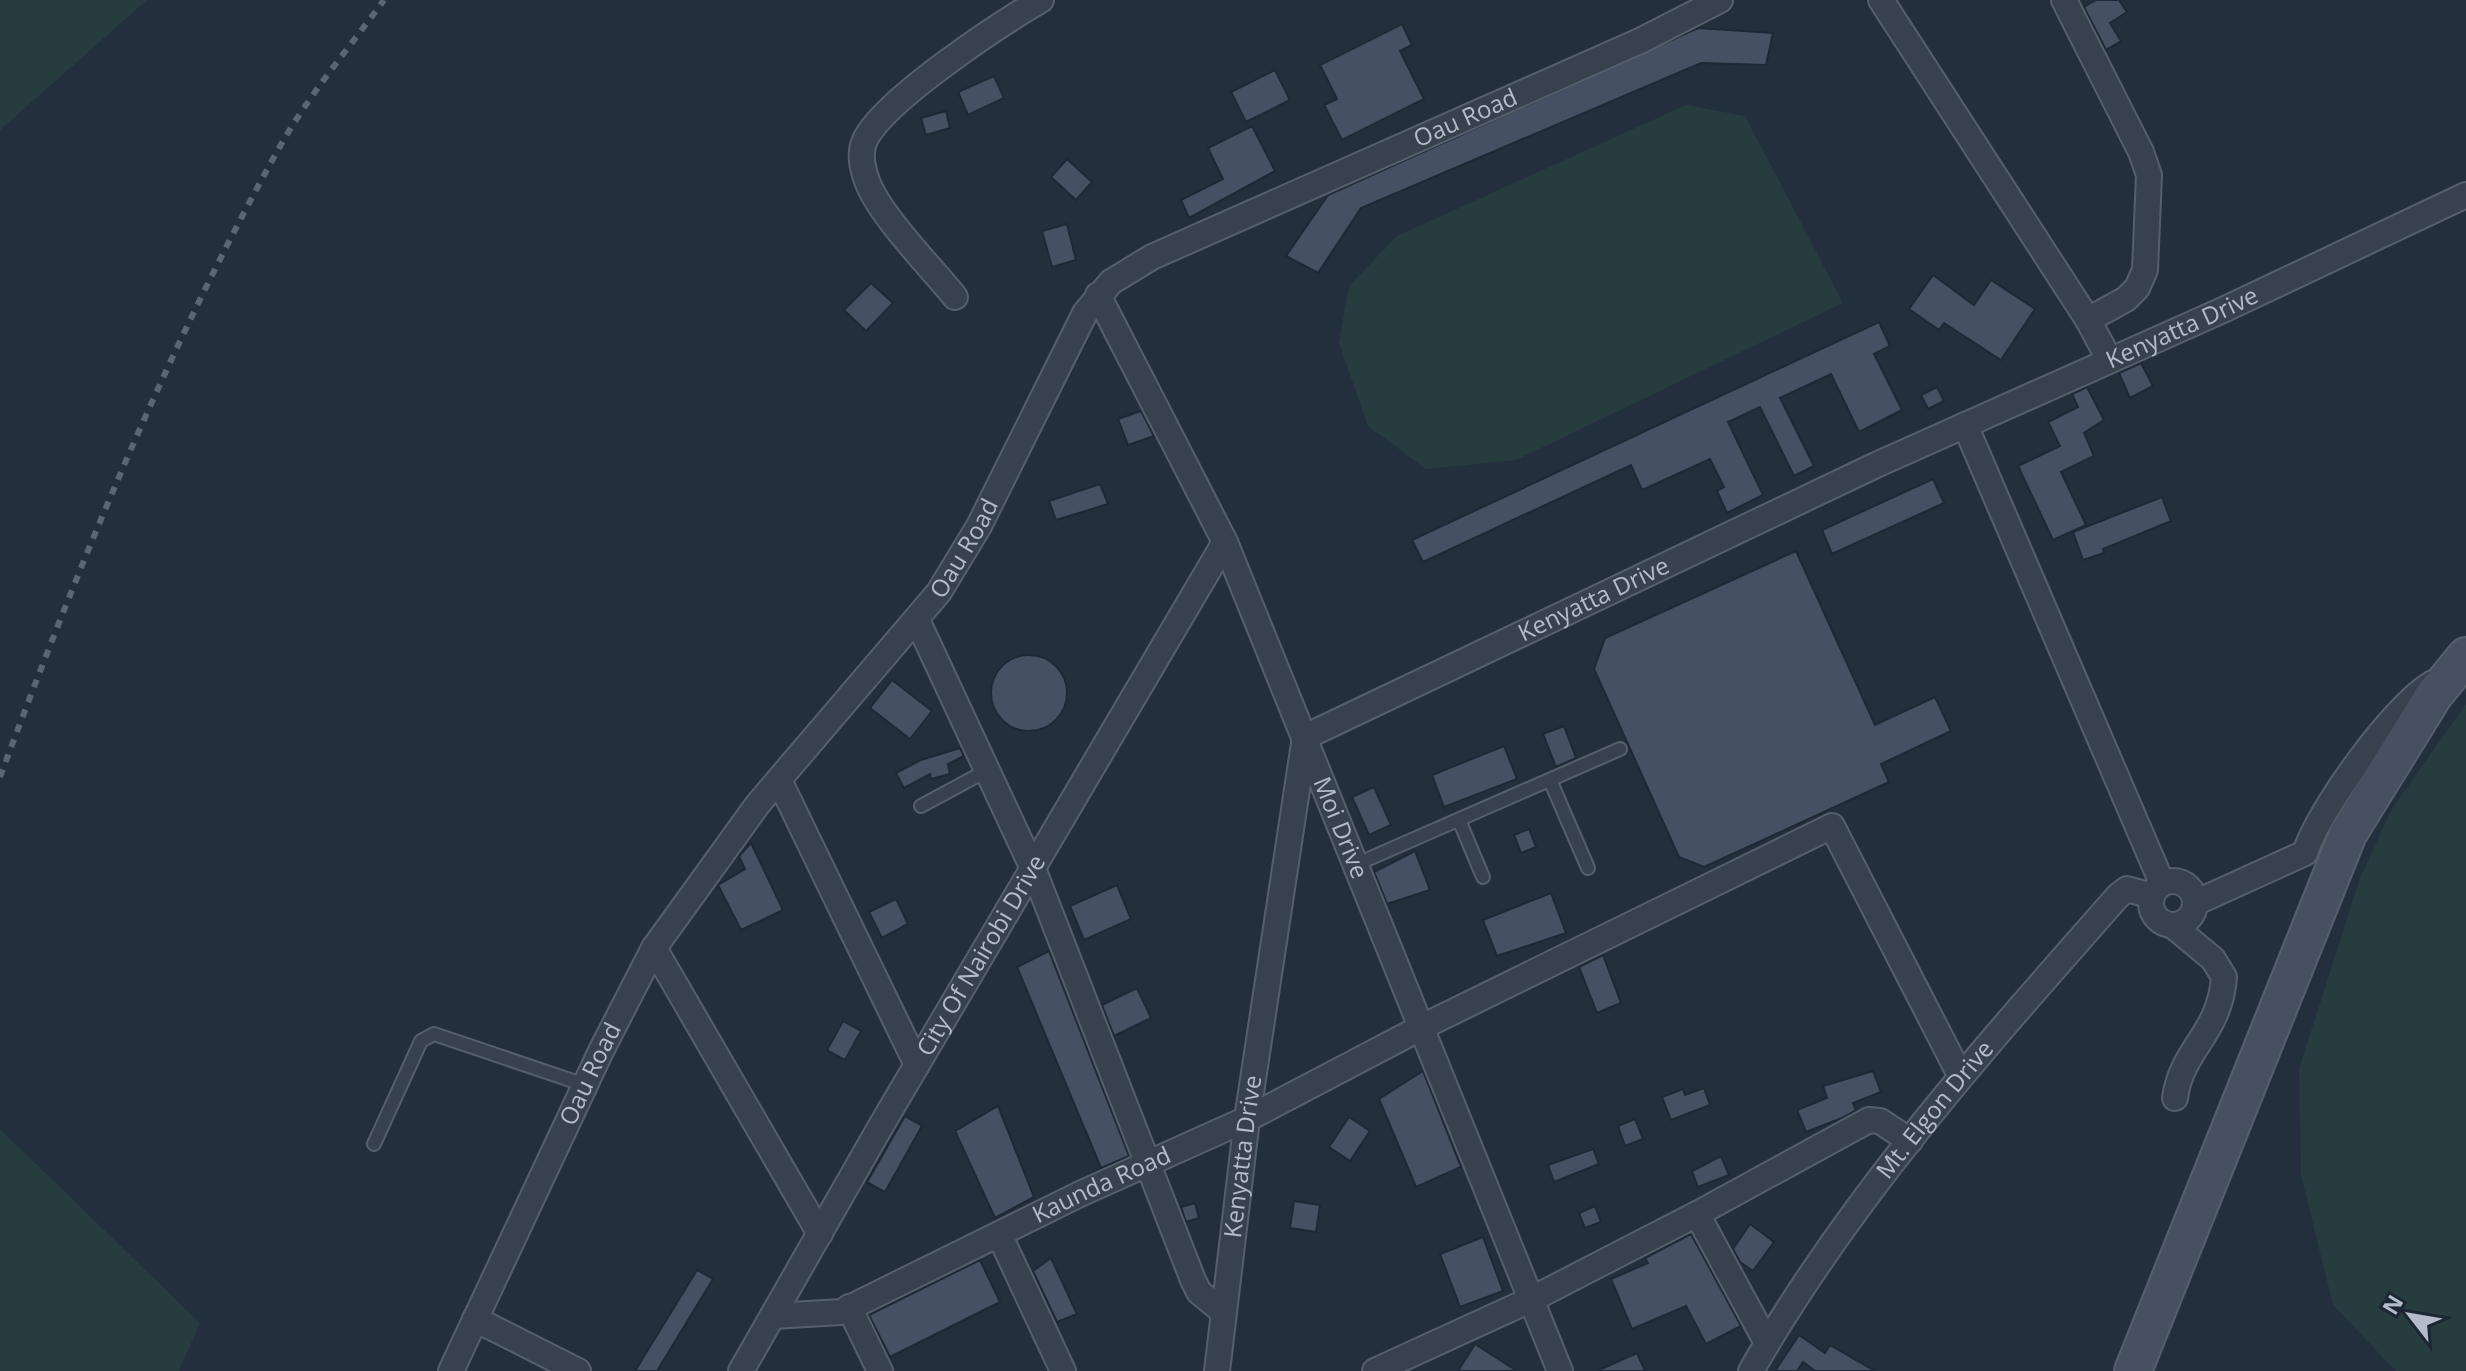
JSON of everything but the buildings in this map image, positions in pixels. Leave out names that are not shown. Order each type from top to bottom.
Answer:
[{"type":"street","points":[[955,297],[880,204],[867,183],[861,153],[870,131],[895,105],[1041,0]]},
{"type":"street","name":"Oau Road","points":[[451,1371],[585,1085],[654,948],[727,843],[917,620],[979,526],[1076,329],[1098,295],[1123,273],[1152,257],[1642,40],[1720,0]]},
{"type":"street","points":[[1881,0],[2088,320],[2109,359]]},
{"type":"street","points":[[2064,0],[2149,175],[2145,270],[2126,299],[2088,320]]},
{"type":"street","name":"Kenyatta Drive","points":[[1217,1371],[1247,1119],[1305,737],[1965,425],[2223,310],[2466,195]]},
{"type":"street","name":"Moi Drive","points":[[1098,295],[1225,542],[1424,1026],[1560,1371]]},
{"type":"street","points":[[1965,425],[2157,890],[2153,914],[2161,922],[2172,925],[2213,959],[2224,977],[2215,1020],[2178,1078],[2175,1098]]},
{"type":"street","name":"City Of Nairobi Drive","points":[[741,1371],[1225,542]]},
{"type":"street","points":[[917,620],[1034,871],[1193,1280],[1199,1292],[1222,1311]]},
{"type":"street","points":[[2133,1371],[2318,862],[2376,785],[2457,665]]},
{"type":"street","points":[[779,780],[917,1065]]},
{"type":"street","name":"Kaunda Road","points":[[773,1316],[833,1314],[849,1307],[891,1284],[1247,1119],[1424,1026],[1832,826],[1960,1075]]},
{"type":"street","points":[[2195,903],[2272,865],[2318,862]]},
{"type":"street","points":[[2157,890],[2184,884],[2195,903],[2192,914],[2183,922],[2172,925]]},
{"type":"street","name":"Mt. Elgon Drive","points":[[1751,1371],[1803,1284],[1960,1075],[2118,896],[2127,889],[2157,890]]},
{"type":"street","points":[[654,948],[820,1234]]},
{"type":"street","points":[[1375,1371],[1530,1300],[1869,1120],[1880,1121],[1910,1141]]},
{"type":"street","points":[[1697,1214],[1767,1343]]},
{"type":"street","points":[[1000,1236],[1063,1371]]},
{"type":"street","points":[[849,1307],[880,1371]]},
{"type":"street","points":[[475,1319],[578,1371]]},
{"type":"lane","points":[[1357,864],[1620,749]]},
{"type":"lane","points":[[921,806],[986,771]]},
{"type":"lane","points":[[1550,780],[1588,868]]},
{"type":"lane","points":[[1459,820],[1483,877]]},
{"type":"lane","points":[[374,1144],[421,1041],[427,1035],[434,1034],[585,1085]]},
{"type":"green space","points":[[0,0],[147,0],[0,130]]},
{"type":"green space","points":[[1686,105],[1745,116],[1843,303],[1516,460],[1426,469],[1368,426],[1339,343],[1349,286],[1397,236]]},
{"type":"green space","points":[[2466,704],[2466,1371],[2396,1371],[2333,1305],[2301,1175],[2299,1069],[2360,878],[2392,809]]},
{"type":"green space","points":[[0,1129],[200,1323],[179,1371],[0,1371]]},
{"type":"railway","points":[[0,777],[94,536],[199,301],[290,129],[384,0]]}]
